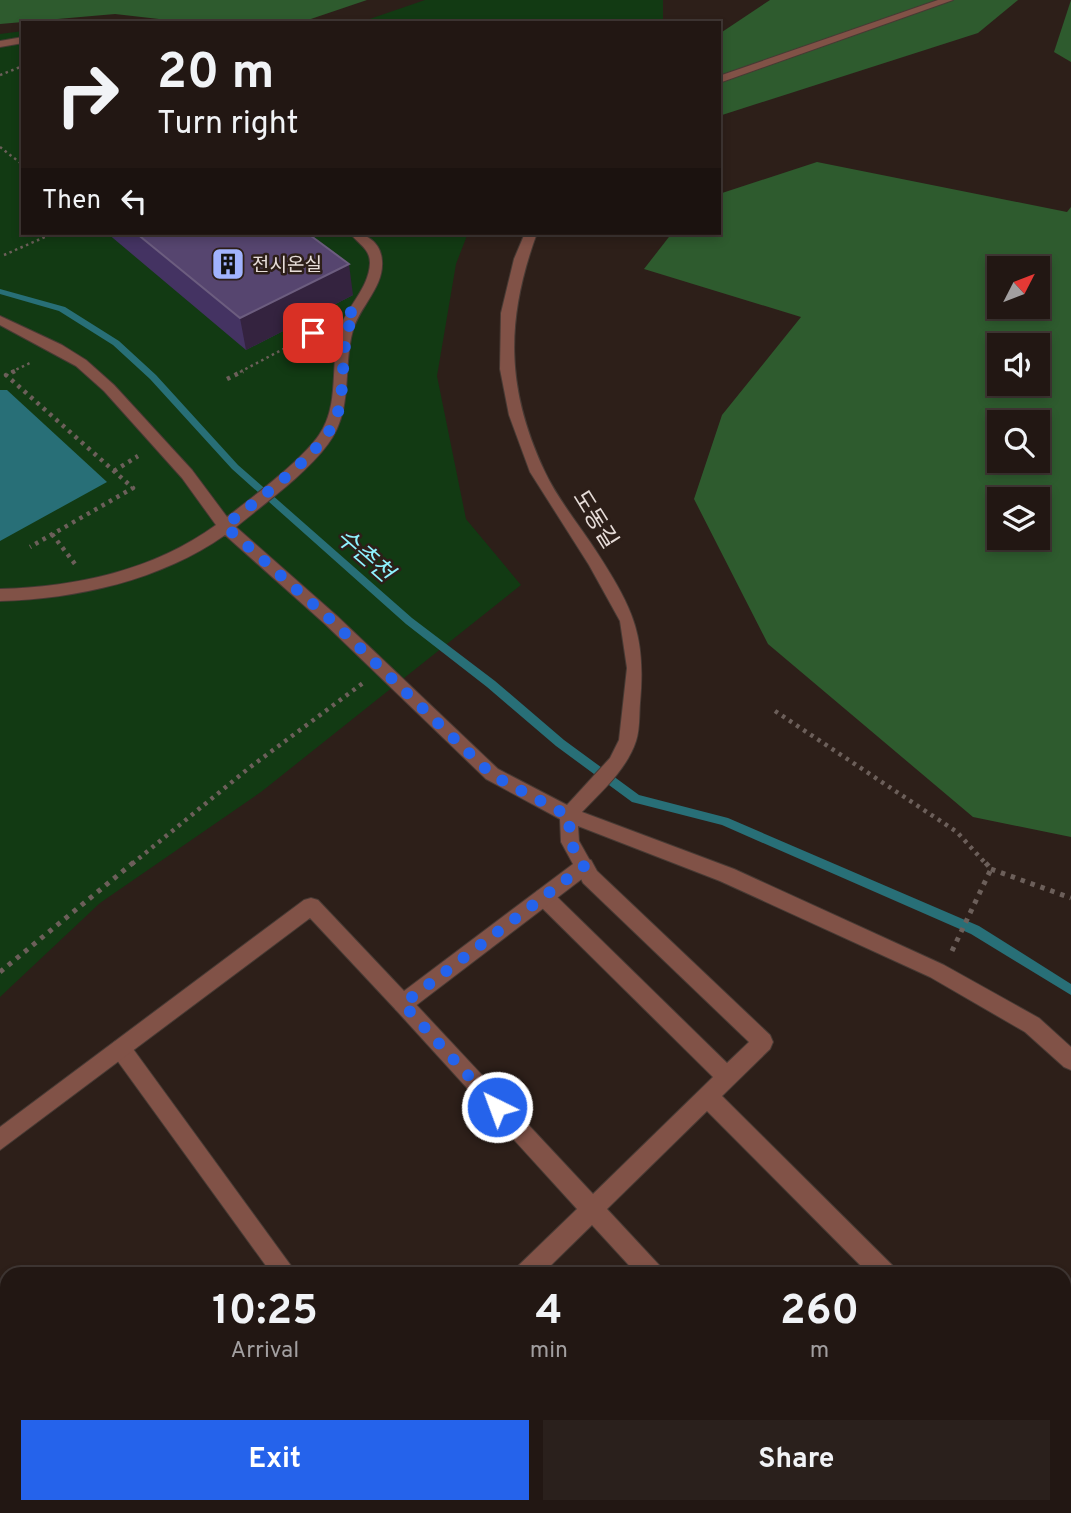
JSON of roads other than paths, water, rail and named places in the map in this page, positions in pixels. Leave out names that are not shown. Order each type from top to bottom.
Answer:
[{"type":"street","points":[[721,79],[948,0]]},
{"type":"street","points":[[0,44],[21,40]]},
{"type":"street","points":[[0,595],[55,592],[90,584],[192,549],[225,526],[322,442],[337,418],[344,342],[355,310],[373,277],[376,264],[370,244],[359,235]]},
{"type":"street","name":"도동길","points":[[530,235],[520,259],[508,313],[507,369],[516,415],[537,472],[595,562],[628,621],[635,668],[628,740],[616,763],[569,816]]},
{"type":"street","points":[[0,320],[81,363],[126,404],[187,474],[225,526],[381,668],[492,775],[569,816],[727,875],[937,971],[1032,1025],[1071,1060]]},
{"type":"street","points":[[533,1267],[763,1042],[590,877],[570,842],[569,816]]},
{"type":"street","points":[[403,1004],[584,866]]},
{"type":"street","points":[[544,897],[727,1077]]},
{"type":"street","points":[[0,1140],[312,906],[645,1267]]},
{"type":"street","points":[[121,1049],[281,1267]]},
{"type":"street","points":[[707,1096],[878,1267]]},
{"type":"water","points":[[0,390],[7,390],[107,482],[0,541]]},
{"type":"waterway","name":"수촌천","points":[[0,291],[62,309],[116,343],[153,377],[235,467],[409,621],[491,684],[560,743],[636,799],[724,821],[975,930],[1071,990]]},
{"type":"place","name":"전시온실","points":[[228,264]]}]
